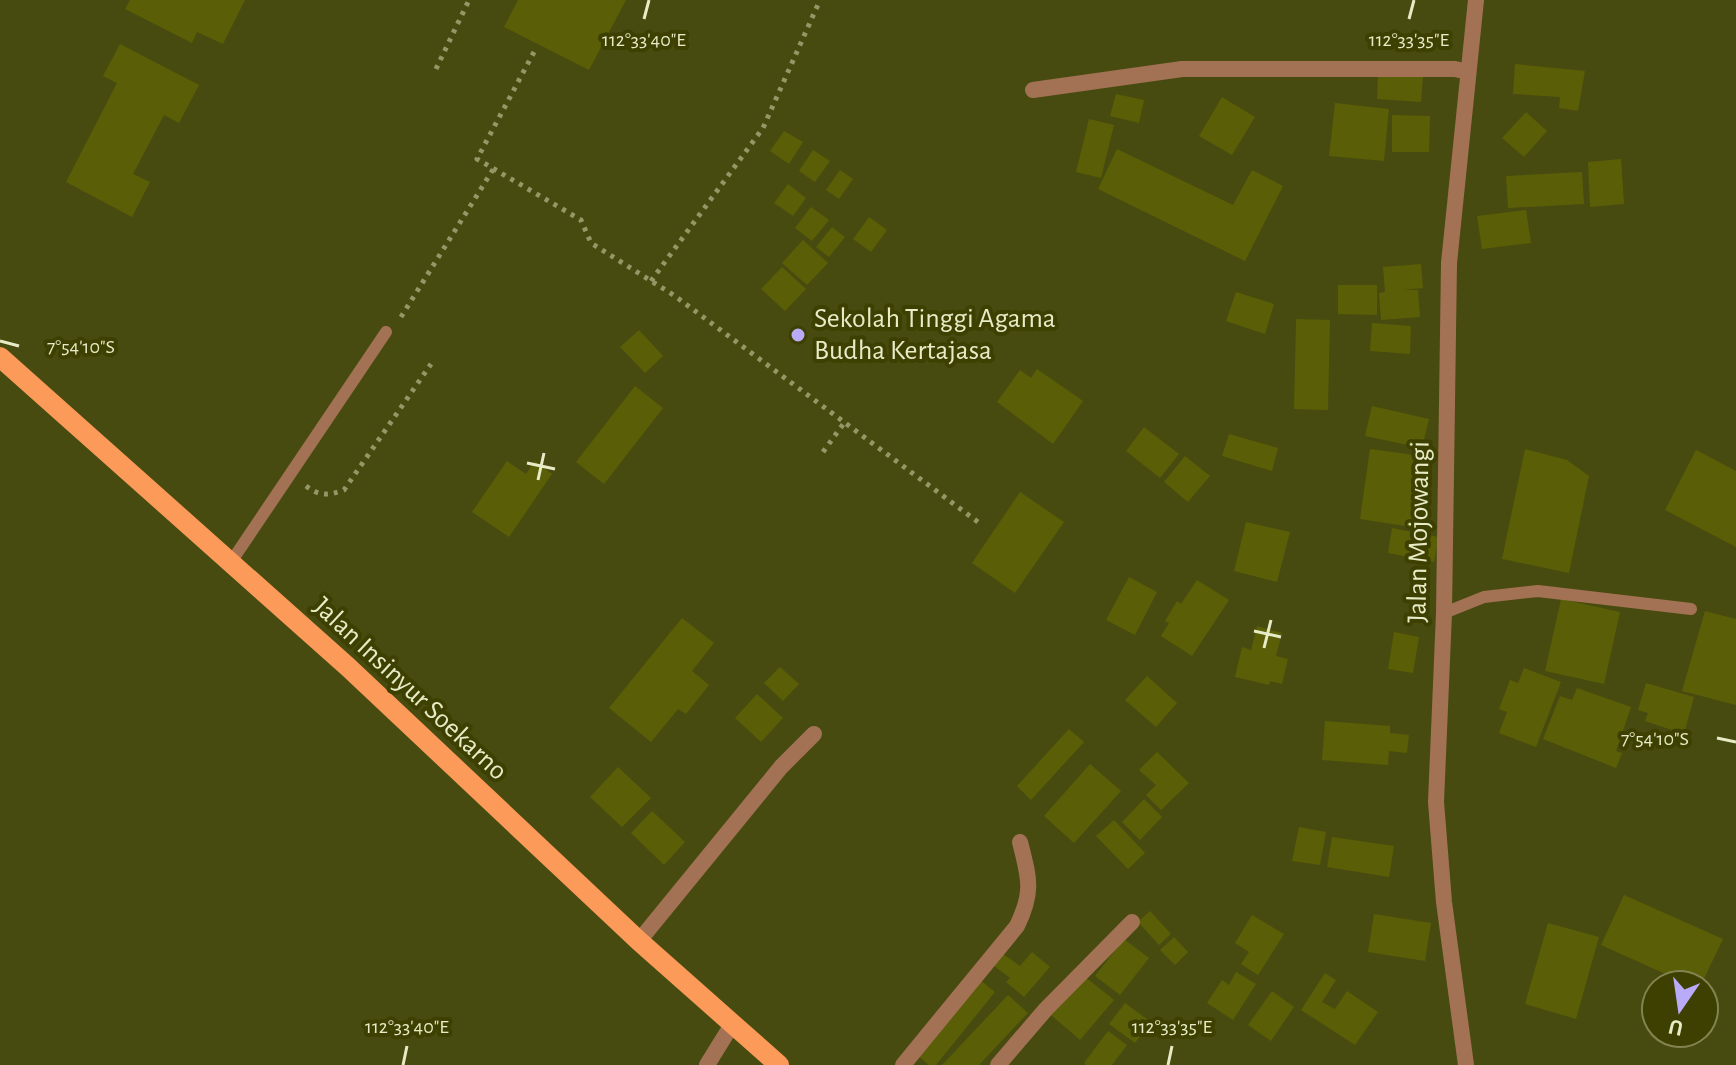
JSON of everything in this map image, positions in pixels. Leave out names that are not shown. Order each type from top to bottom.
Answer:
[{"type":"main road","name":"Jalan Insinyur Soekarno","points":[[2,363],[348,667],[639,941],[779,1065]]},
{"type":"street","name":"Jalan Mojowangi","points":[[1466,1065],[1444,902],[1436,802],[1444,613],[1449,263],[1476,0]]},
{"type":"street","points":[[1033,90],[1182,69],[1455,69],[1468,72]]},
{"type":"street","points":[[639,941],[781,767],[814,734]]},
{"type":"street","points":[[903,1065],[1017,926],[1027,905],[1031,885],[1020,842]]},
{"type":"street","points":[[998,1065],[1046,1009],[1132,922]]},
{"type":"street","points":[[707,1065],[733,1023]]},
{"type":"lane","points":[[231,562],[386,332]]},
{"type":"lane","points":[[1444,613],[1484,597],[1538,591],[1691,609]]},
{"type":"path","points":[[436,69],[469,0]]},
{"type":"path","points":[[651,281],[763,128],[820,0]]},
{"type":"path","points":[[534,52],[477,159],[581,220],[591,243],[651,281],[982,525]]},
{"type":"path","points":[[386,332],[402,317],[494,168]]},
{"type":"path","points":[[290,475],[315,493],[329,496],[344,490],[431,364]]},
{"type":"path","points":[[823,452],[844,423]]},
{"type":"building","points":[[130,0],[245,0],[223,44],[197,32],[192,43],[125,9]]},
{"type":"building","points":[[518,0],[626,0],[589,70],[504,27]]},
{"type":"building","points":[[120,44],[199,85],[179,123],[164,115],[133,174],[150,182],[132,217],[66,182],[117,83],[103,76]]},
{"type":"building","points":[[1515,64],[1585,71],[1578,111],[1559,108],[1560,97],[1513,94]]},
{"type":"building","points":[[1378,73],[1423,76],[1421,102],[1377,99]]},
{"type":"building","points":[[1116,94],[1144,100],[1139,123],[1110,116]]},
{"type":"building","points":[[1222,97],[1255,117],[1232,155],[1199,136]]},
{"type":"building","points":[[1335,103],[1389,109],[1384,161],[1329,156]]},
{"type":"building","points":[[1526,112],[1547,131],[1524,157],[1502,138]]},
{"type":"building","points":[[1392,115],[1430,116],[1429,152],[1392,152]]},
{"type":"building","points":[[1089,119],[1114,125],[1101,178],[1076,172]]},
{"type":"building","points":[[784,131],[803,142],[789,164],[770,151]]},
{"type":"building","points":[[1117,149],[1233,205],[1252,170],[1283,186],[1245,261],[1098,189]]},
{"type":"building","points":[[813,150],[830,161],[815,182],[799,171]]},
{"type":"building","points":[[1621,159],[1624,204],[1590,207],[1588,162]]},
{"type":"building","points":[[840,170],[853,179],[839,199],[826,190]]},
{"type":"building","points":[[1582,172],[1584,204],[1508,208],[1506,176]]},
{"type":"building","points":[[788,184],[806,198],[793,216],[774,203]]},
{"type":"building","points":[[811,207],[829,220],[812,241],[795,228]]},
{"type":"building","points":[[1526,210],[1531,243],[1482,249],[1477,216]]},
{"type":"building","points":[[869,217],[887,230],[871,252],[853,239]]},
{"type":"building","points":[[832,227],[845,237],[829,257],[816,247]]},
{"type":"building","points":[[803,240],[828,263],[807,285],[782,263]]},
{"type":"building","points":[[1421,264],[1423,288],[1403,290],[1418,290],[1420,317],[1381,320],[1379,293],[1385,292],[1383,267]]},
{"type":"building","points":[[782,267],[806,289],[785,311],[761,289]]},
{"type":"building","points":[[1338,285],[1377,285],[1377,315],[1338,314]]},
{"type":"building","points":[[1236,292],[1274,304],[1265,334],[1226,321]]},
{"type":"building","points":[[1296,319],[1330,320],[1328,410],[1294,409]]},
{"type":"building","points":[[1372,323],[1411,326],[1410,354],[1370,351]]},
{"type":"building","points":[[639,330],[663,356],[645,373],[620,347]]},
{"type":"building","points":[[1037,369],[1083,401],[1053,444],[997,402],[1020,370],[1031,378]]},
{"type":"building","points":[[635,386],[663,408],[604,484],[576,462]]},
{"type":"building","points":[[1372,406],[1429,419],[1422,448],[1365,436]]},
{"type":"building","points":[[1144,427],[1179,454],[1160,478],[1126,451]]},
{"type":"building","points":[[1229,434],[1278,448],[1272,471],[1222,456]]},
{"type":"building","points":[[1370,449],[1422,456],[1411,527],[1360,519]]},
{"type":"building","points":[[1525,449],[1567,460],[1589,476],[1569,573],[1502,559]]},
{"type":"building","points":[[1696,450],[1736,471],[1736,547],[1665,510]]},
{"type":"building","points":[[1185,456],[1210,476],[1188,502],[1164,482]]},
{"type":"building","points":[[507,461],[526,474],[535,461],[552,474],[509,537],[472,512]]},
{"type":"building","points":[[1020,492],[1064,522],[1015,593],[972,563]]},
{"type":"building","points":[[1246,522],[1290,532],[1277,582],[1234,571]]},
{"type":"building","points":[[1392,528],[1439,537],[1434,562],[1388,553]]},
{"type":"building","points":[[1129,577],[1157,592],[1135,635],[1106,620]]},
{"type":"building","points":[[1197,580],[1229,600],[1192,656],[1161,636],[1169,623],[1165,621],[1177,601],[1181,604]]},
{"type":"building","points":[[1561,599],[1620,612],[1604,684],[1545,671]]},
{"type":"building","points":[[1705,611],[1736,619],[1736,705],[1682,691]]},
{"type":"building","points":[[682,618],[714,643],[692,671],[709,685],[686,714],[678,709],[651,742],[609,708]]},
{"type":"building","points":[[1257,626],[1282,633],[1276,656],[1288,659],[1282,684],[1270,681],[1269,685],[1235,677],[1242,647],[1251,650]]},
{"type":"building","points":[[1394,632],[1419,637],[1413,673],[1388,669]]},
{"type":"building","points":[[780,667],[799,684],[783,701],[764,683]]},
{"type":"building","points":[[1524,668],[1561,682],[1536,747],[1499,733],[1507,712],[1499,709],[1510,680],[1518,683]]},
{"type":"building","points":[[1147,676],[1177,703],[1156,727],[1125,700]]},
{"type":"building","points":[[1646,683],[1694,697],[1684,734],[1645,721],[1648,713],[1638,710]]},
{"type":"building","points":[[1577,688],[1631,707],[1616,751],[1622,753],[1616,768],[1543,739],[1560,696],[1572,700]]},
{"type":"building","points":[[757,694],[783,718],[761,742],[735,718]]},
{"type":"building","points":[[1325,721],[1390,726],[1390,733],[1409,735],[1407,753],[1389,751],[1388,765],[1322,760]]},
{"type":"building","points":[[1069,729],[1084,742],[1031,800],[1017,786]]},
{"type":"building","points":[[1157,752],[1189,783],[1161,810],[1146,795],[1156,785],[1139,770]]},
{"type":"building","points":[[1090,764],[1121,791],[1074,843],[1044,816]]},
{"type":"building","points":[[618,767],[651,798],[622,827],[590,797]]},
{"type":"building","points":[[1144,799],[1162,817],[1140,840],[1122,822]]},
{"type":"building","points":[[652,811],[685,842],[664,865],[631,833]]},
{"type":"building","points":[[1114,820],[1145,853],[1128,869],[1096,836]]},
{"type":"building","points":[[1299,827],[1326,832],[1320,865],[1292,861]]},
{"type":"building","points":[[1332,837],[1394,846],[1389,877],[1327,867]]},
{"type":"building","points":[[1624,895],[1723,939],[1709,969],[1654,969],[1601,945]]},
{"type":"building","points":[[1150,911],[1171,934],[1159,945],[1138,922]]},
{"type":"building","points":[[1374,914],[1431,923],[1425,961],[1368,952]]},
{"type":"building","points":[[1252,915],[1284,934],[1258,975],[1241,964],[1249,952],[1235,943]]},
{"type":"building","points":[[1548,923],[1599,937],[1576,1019],[1525,1004]]},
{"type":"building","points":[[1174,937],[1188,952],[1175,965],[1160,950]]},
{"type":"building","points":[[1124,939],[1149,958],[1120,995],[1095,976]]},
{"type":"building","points":[[1032,952],[1050,967],[1024,997],[1006,982],[1010,978],[994,966],[1003,954],[1020,966]]},
{"type":"building","points":[[1236,972],[1256,984],[1233,1020],[1207,1003],[1222,980],[1229,985]]},
{"type":"building","points":[[1325,973],[1336,980],[1322,1002],[1335,1009],[1347,991],[1378,1012],[1355,1045],[1301,1010]]},
{"type":"building","points":[[1084,976],[1114,1000],[1080,1040],[1051,1015]]},
{"type":"building","points":[[979,979],[995,992],[936,1065],[929,1065],[917,1055]]},
{"type":"building","points":[[1272,991],[1294,1007],[1271,1041],[1248,1025]]},
{"type":"building","points":[[1008,995],[1028,1013],[979,1065],[942,1065]]},
{"type":"building","points":[[1125,1003],[1151,1022],[1135,1043],[1109,1024]]},
{"type":"building","points":[[1108,1031],[1127,1045],[1112,1065],[1086,1065],[1084,1063]]},
{"type":"place","name":"Sekolah Tinggi Agama Budha Kertajasa","points":[[798,335]]}]
